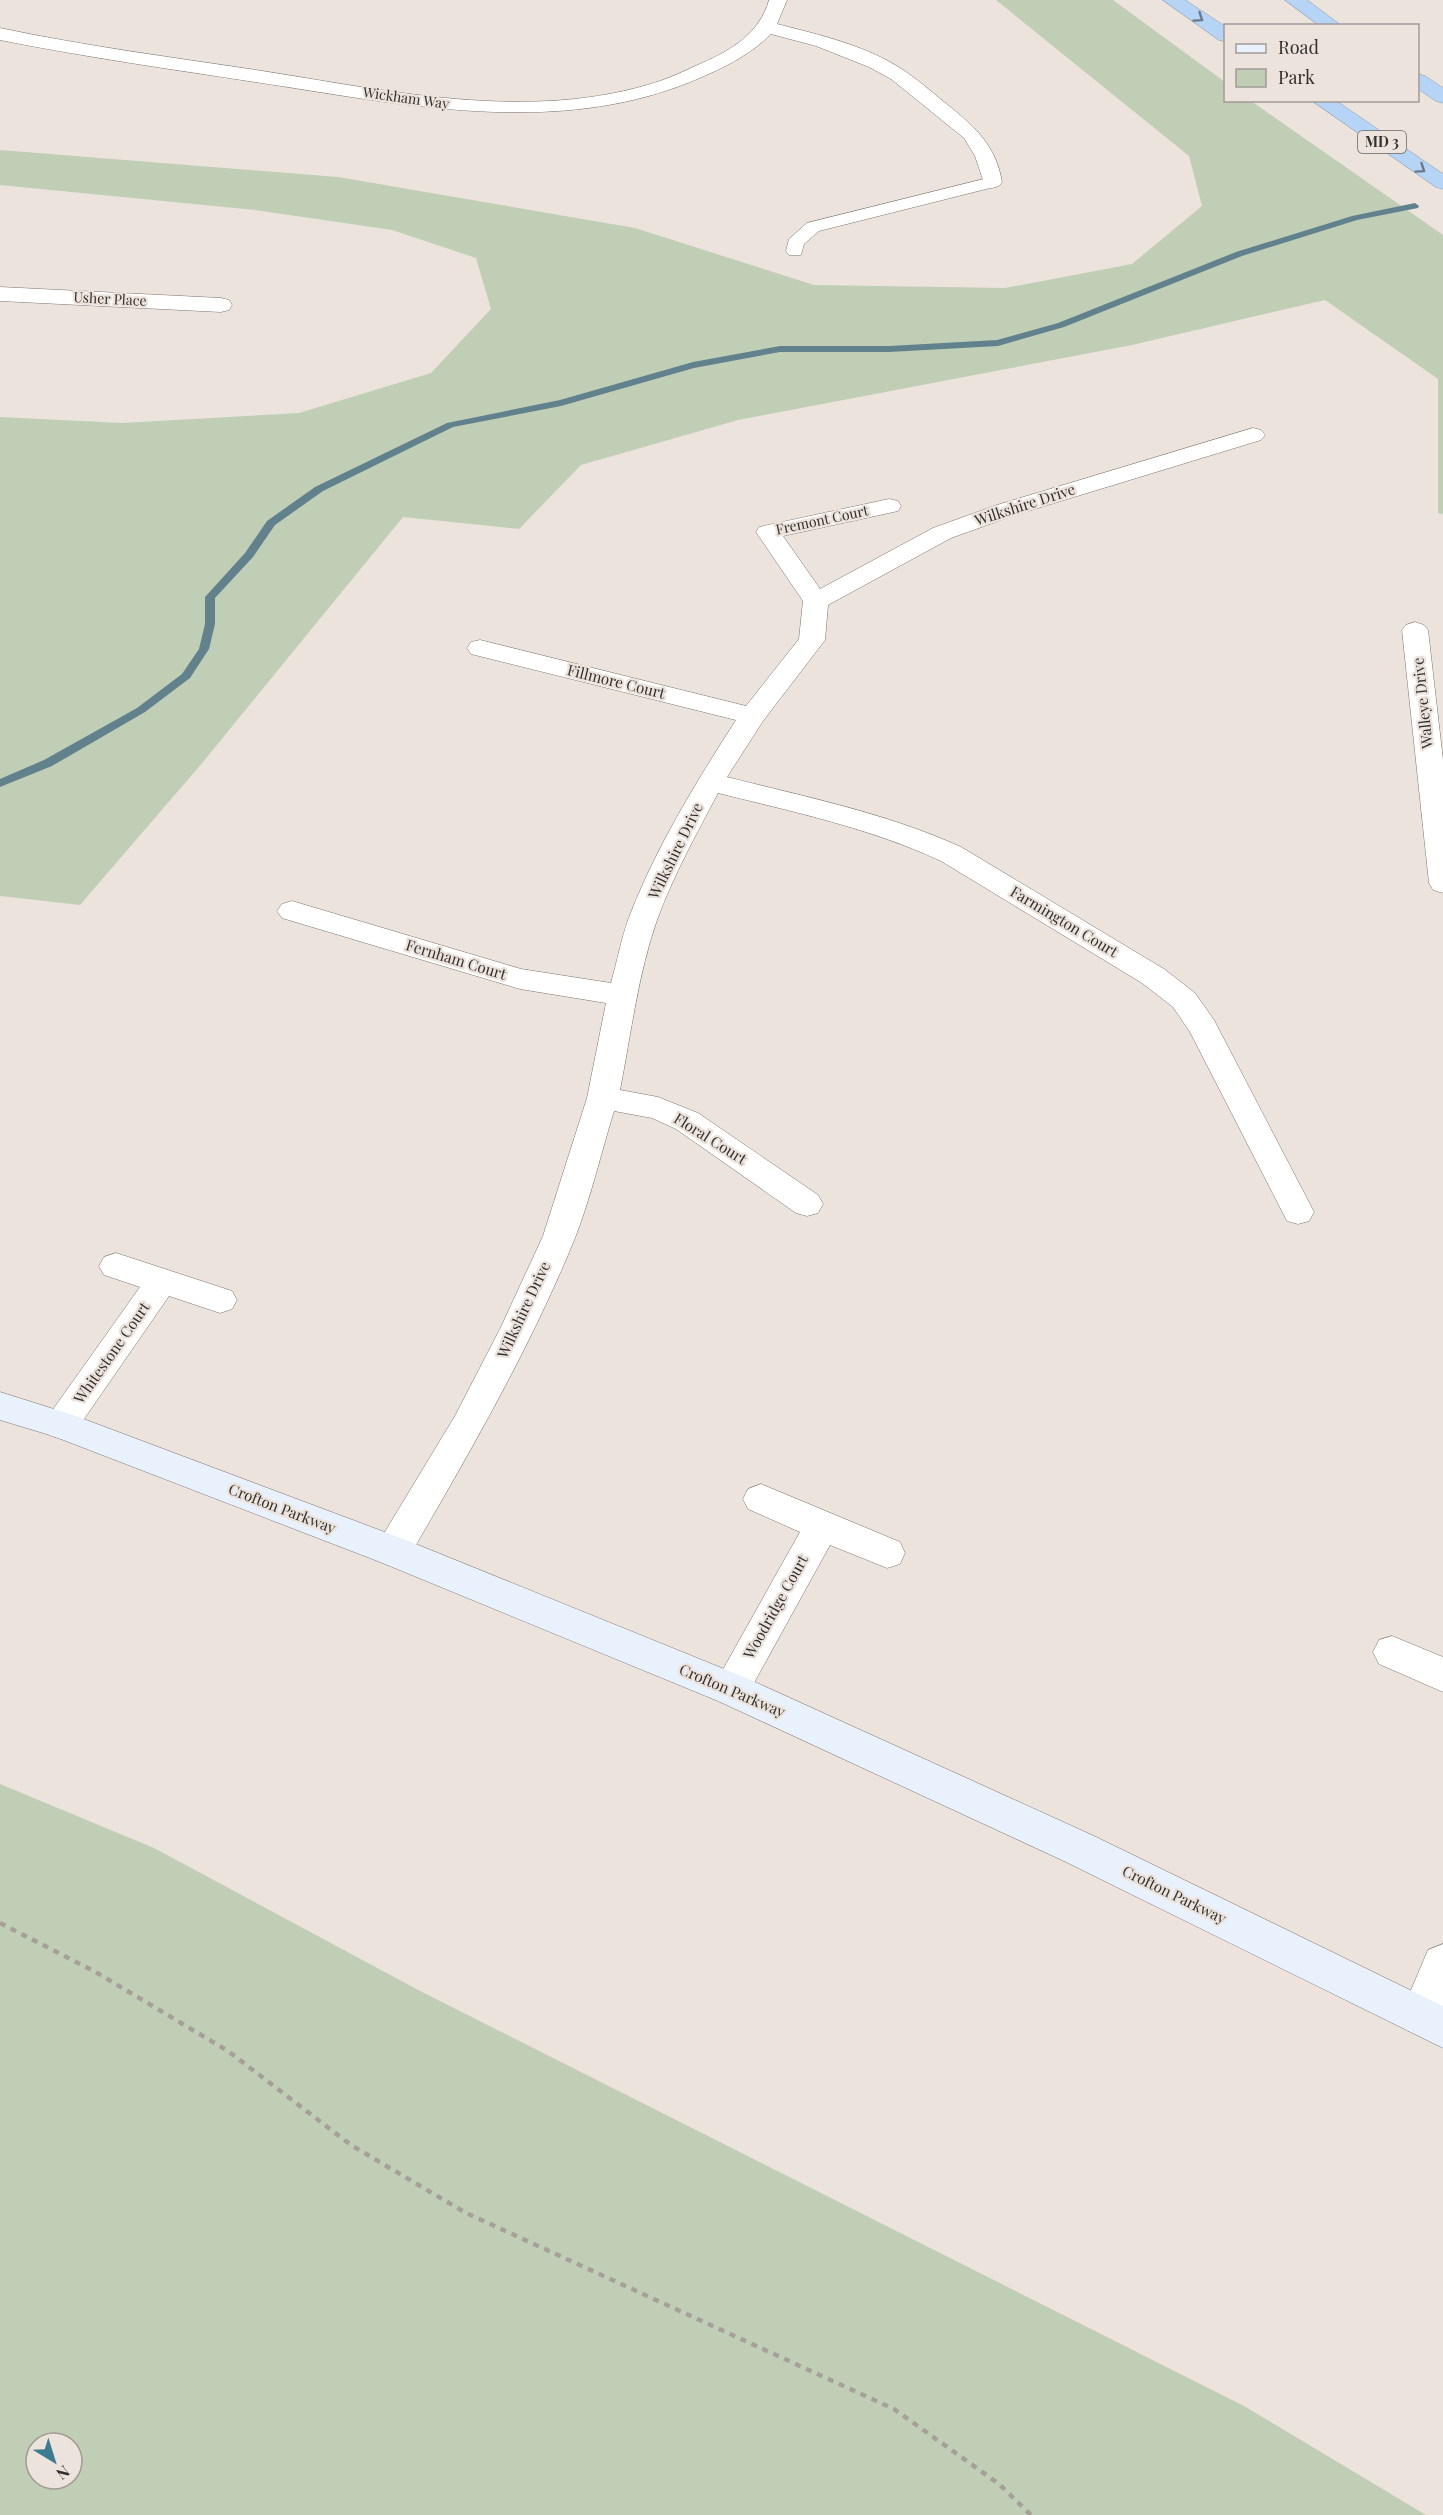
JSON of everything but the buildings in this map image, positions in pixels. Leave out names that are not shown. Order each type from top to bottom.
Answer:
[{"type":"highway","points":[[1172,0],[1224,35]]},
{"type":"highway","points":[[1294,0],[1330,24]]},
{"type":"highway","points":[[1419,81],[1443,97]]},
{"type":"highway","name":"MD 3","points":[[1324,102],[1443,183]]},
{"type":"street","name":"Wickham Way","points":[[0,34],[58,47],[395,98],[456,105],[522,108],[574,104],[630,95],[672,84],[709,69],[742,50],[767,27],[778,0]]},
{"type":"street","points":[[767,27],[853,52],[898,75],[971,134],[982,146],[992,182]]},
{"type":"street","name":"Usher Place","points":[[0,294],[221,305]]},
{"type":"street","name":"Wilkshire Drive","points":[[393,1551],[467,1426],[518,1327],[559,1236],[603,1098],[623,995],[642,922],[667,862],[710,782],[752,716],[812,640],[816,601],[942,533],[1006,510],[1253,435]]},
{"type":"street","name":"Fremont Court","points":[[816,601],[768,532],[889,506]]},
{"type":"street","name":"Walleye Drive","points":[[1416,630],[1443,884]]},
{"type":"street","name":"Fillmore Court","points":[[480,648],[752,716]]},
{"type":"street","name":"Farmington Court","points":[[710,782],[885,827],[921,839],[951,854],[1153,976],[1184,1000],[1203,1028],[1298,1212]]},
{"type":"street","name":"Fernham Court","points":[[292,910],[520,979],[623,995]]},
{"type":"street","name":"Floral Court","points":[[603,1098],[658,1108],[687,1121],[807,1204]]},
{"type":"street","points":[[116,1266],[220,1300]]},
{"type":"street","name":"Whitestone Court","points":[[61,1425],[162,1281]]},
{"type":"street","name":"Crofton Parkway","points":[[0,1406],[61,1425],[393,1551],[731,1689],[1080,1849],[1432,2022]]},
{"type":"street","points":[[761,1499],[887,1552]]},
{"type":"street","name":"Woodridge Court","points":[[731,1689],[822,1525]]},
{"type":"street","points":[[1392,1652],[1443,1675]]},
{"type":"street","points":[[1432,2022],[1443,1964]]},
{"type":"lane","points":[[795,251],[795,243],[813,227],[992,182]]},
{"type":"path","points":[[0,1923],[94,1971],[228,2051],[351,2145],[465,2213],[894,2409],[999,2484],[1031,2515]]},
{"type":"green space","points":[[996,0],[1113,0],[1224,81],[1224,102],[1252,102],[1443,235],[1443,514],[1438,513],[1438,379],[1325,300],[1132,345],[738,420],[581,465],[519,529],[403,517],[203,762],[80,905],[0,896],[0,417],[122,423],[299,413],[431,373],[491,309],[476,258],[392,230],[255,210],[0,185],[0,150],[338,177],[635,228],[814,285],[1005,288],[1132,264],[1202,206],[1189,156]]},
{"type":"green space","points":[[0,1784],[154,1848],[422,1992],[1244,2406],[1426,2515],[0,2515]]},
{"type":"waterway","points":[[0,783],[48,763],[141,710],[186,676],[204,649],[210,624],[210,597],[249,555],[271,523],[319,489],[450,425],[561,403],[693,365],[780,349],[889,349],[998,343],[1061,325],[1239,254],[1355,218],[1415,206]]}]
